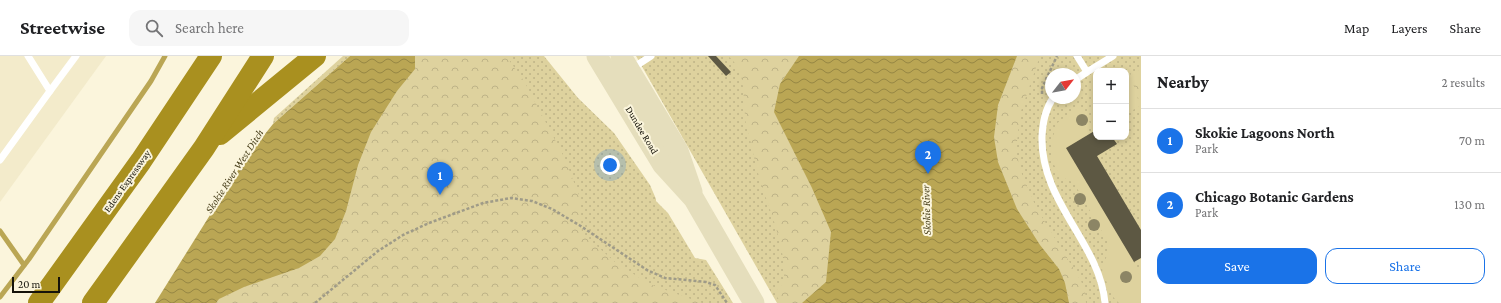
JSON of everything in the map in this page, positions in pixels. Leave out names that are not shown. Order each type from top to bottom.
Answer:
[{"type":"highway","name":"Edens Expressway","points":[[38,303],[142,162],[211,56]]},
{"type":"highway","points":[[93,303],[204,148],[262,56]]},
{"type":"highway","points":[[204,148],[315,56]]},
{"type":"main road","name":"Dundee Road","points":[[597,56],[663,165],[694,199],[753,300]]},
{"type":"main road","name":"Dundee Road","points":[[626,63],[678,150],[694,199]]},
{"type":"lane","points":[[28,56],[50,91]]},
{"type":"lane","points":[[0,160],[76,56]]},
{"type":"lane","points":[[626,63],[651,56]]},
{"type":"lane","points":[[1077,56],[1087,72]]},
{"type":"lane","points":[[1081,76],[1113,56]]},
{"type":"lane","points":[[1050,104],[1043,120],[1042,142],[1045,166],[1052,188],[1097,272],[1104,292],[1105,303]]},
{"type":"path","points":[[1042,98],[1042,88],[1057,56]]},
{"type":"path","points":[[315,303],[378,251],[403,235],[429,223],[483,203],[511,198],[532,201],[552,208],[647,270],[665,278],[706,282],[715,285],[727,303]]},
{"type":"shaded area","points":[[0,56],[106,56],[0,202]]},
{"type":"green space","points":[[343,56],[350,56],[273,124],[274,118]]},
{"type":"green space","points":[[362,56],[544,56],[578,98],[614,133],[650,185],[656,201],[668,213],[695,258],[706,260],[733,303],[166,303]]},
{"type":"green space","points":[[415,56],[506,56],[524,81],[564,157],[579,195],[582,233],[615,262],[649,284],[702,303],[216,303],[219,299],[244,287],[299,268],[335,239],[346,211],[358,165],[371,132],[397,91],[414,69]]},
{"type":"green space","points":[[636,56],[1141,56],[1141,303],[777,303]]},
{"type":"green space","points":[[728,56],[799,56],[780,84],[812,188],[831,232],[826,282],[802,303],[781,303],[774,292],[781,286],[784,279],[782,252],[759,175],[747,127],[741,76],[738,68]]},
{"type":"green space","points":[[1017,56],[1040,56],[1020,114],[1016,151],[1023,178],[1037,209],[1081,281],[1085,291],[1086,303],[1069,303],[1065,283],[1059,269],[1040,245],[1017,209],[998,163],[994,137],[998,105]]},
{"type":"green space","points":[[1141,69],[1141,107],[1131,76]]},
{"type":"green space","points":[[1129,74],[1140,106],[1129,112],[1129,104]]},
{"type":"green space","points":[[1076,108],[1081,109],[1090,123],[1088,135],[1066,148],[1134,262],[1141,278],[1141,303],[1119,303],[1114,298],[1102,270],[1107,255],[1108,242],[1074,183],[1060,176],[1052,161],[1052,143],[1056,124]]},
{"type":"water","points":[[350,56],[415,56],[415,69],[397,91],[371,132],[358,165],[346,211],[335,239],[320,256],[299,268],[244,287],[219,299],[216,303],[155,303],[245,159],[273,124]]},
{"type":"water","name":"Skokie River","points":[[799,56],[1017,56],[998,105],[994,137],[998,162],[1017,209],[1040,245],[1059,269],[1065,283],[1069,303],[802,303],[826,282],[831,232],[812,188],[774,112],[780,84]]},
{"type":"building","points":[[708,56],[716,56],[731,72],[726,76]]},
{"type":"building","points":[[1093,132],[1093,140],[1114,140],[1117,144],[1097,156],[1141,230],[1141,258],[1134,262],[1066,148]]},
{"type":"waterway","points":[[0,297],[29,259],[151,81],[165,56]]},
{"type":"waterway","points":[[0,231],[24,265]]},
{"type":"place","name":"Chicago Botanic Gardens","points":[[928,174]]},
{"type":"place","name":"Skokie Lagoons North","points":[[440,195]]},
{"type":"water label","name":"Skokie River West Ditch","points":[[234,171]]}]
